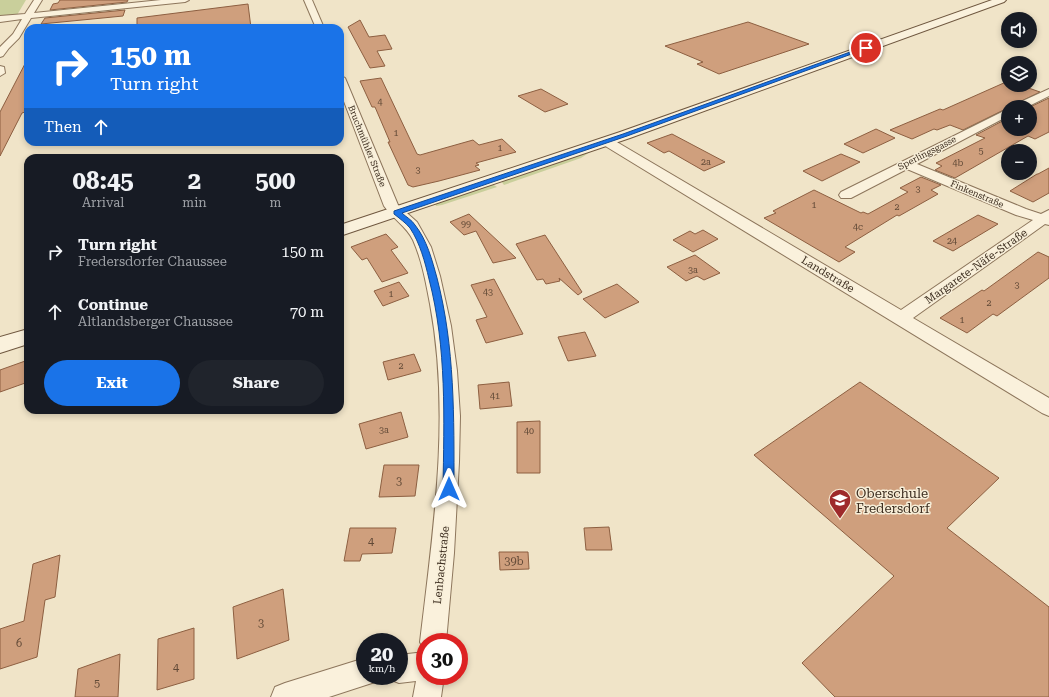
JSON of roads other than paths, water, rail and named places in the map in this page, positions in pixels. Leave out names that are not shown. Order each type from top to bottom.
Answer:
[{"type":"main road","points":[[344,230],[532,167],[1001,0]]},
{"type":"main road","points":[[0,345],[24,337]]},
{"type":"street","points":[[0,54],[5,46],[16,36],[38,0]]},
{"type":"street","points":[[0,20],[185,0]]},
{"type":"street","points":[[308,0],[318,24]]},
{"type":"street","name":"Bruchmühler Straße","points":[[344,88],[391,206],[397,212]]},
{"type":"street","points":[[1032,100],[1049,92]]},
{"type":"street","name":"Sperlingsgasse","points":[[846,195],[1001,116]]},
{"type":"street","name":"Landstraße","points":[[606,141],[902,318],[1049,408]]},
{"type":"street","name":"Finkenstraße","points":[[906,164],[1021,212],[1047,218]]},
{"type":"street","name":"Lenbachstraße","points":[[397,212],[412,225],[429,261],[439,301],[446,351],[449,405],[449,489],[435,633]]},
{"type":"street","name":"Margarete-Näfe-Straße","points":[[902,318],[1047,218]]},
{"type":"street","points":[[285,697],[356,675]]},
{"type":"street","points":[[427,697],[429,685]]},
{"type":"place","name":"Oberschule Fredersdorf","points":[[840,520]]}]
